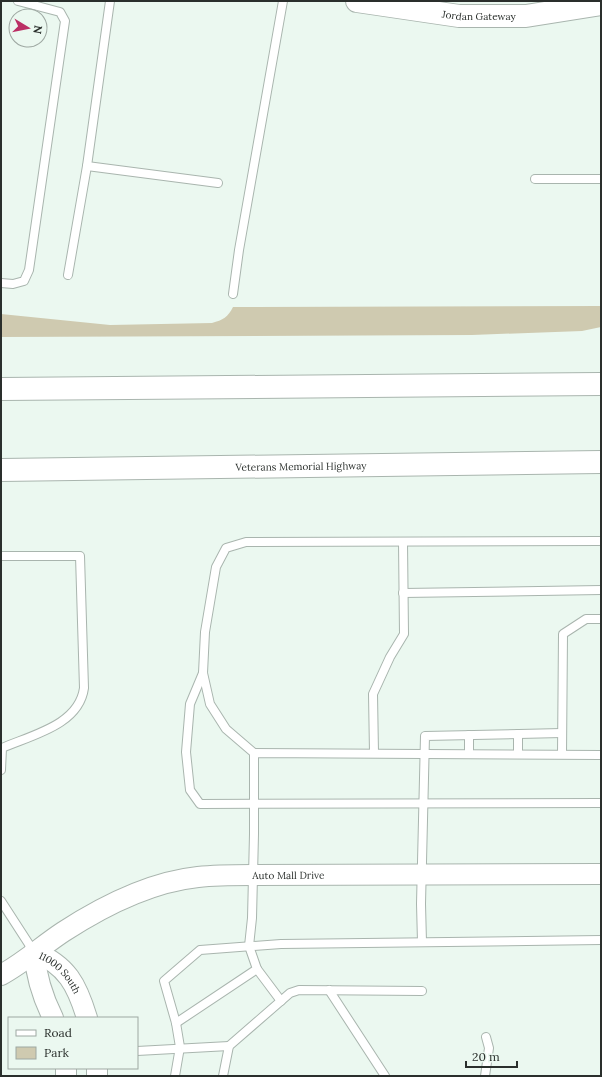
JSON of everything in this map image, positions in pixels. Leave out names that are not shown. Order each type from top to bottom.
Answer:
[{"type":"main road","name":"Jordan Gateway","points":[[357,1],[459,16],[526,16],[601,4]]},
{"type":"main road","points":[[1,389],[601,384]]},
{"type":"main road","name":"Veterans Memorial Highway","points":[[1,470],[601,462]]},
{"type":"street","name":"Auto Mall Drive","points":[[1,976],[34,952],[98,911],[132,895],[166,884],[196,877],[252,875],[601,874]]},
{"type":"street","name":"11000 South","points":[[34,952],[37,978],[42,994],[53,1017]]},
{"type":"street","name":"11000 South","points":[[34,952],[56,963],[70,977],[87,1017]]},
{"type":"lane","points":[[1,283],[13,284],[24,281],[29,270],[66,21],[60,12],[18,1]]},
{"type":"lane","points":[[68,276],[87,166],[110,1]]},
{"type":"lane","points":[[233,294],[240,242],[283,1]]},
{"type":"lane","points":[[87,166],[218,183]]},
{"type":"lane","points":[[535,179],[601,179]]},
{"type":"lane","points":[[601,541],[246,542],[226,548],[216,567],[204,632],[203,673],[210,704],[226,729],[254,753],[601,755]]},
{"type":"lane","points":[[374,753],[373,694],[390,657],[404,634],[403,542]]},
{"type":"lane","points":[[1,556],[80,556],[84,688],[80,703],[68,717],[2,748],[1,770]]},
{"type":"lane","points":[[403,593],[601,590]]},
{"type":"lane","points":[[562,754],[563,634],[586,619],[601,619]]},
{"type":"lane","points":[[203,673],[190,704],[186,752],[190,790],[200,804],[601,802]]},
{"type":"lane","points":[[422,942],[425,736],[562,733]]},
{"type":"lane","points":[[518,734],[518,754]]},
{"type":"lane","points":[[469,735],[469,754]]},
{"type":"lane","points":[[254,753],[252,918],[249,946],[257,969],[281,1001]]},
{"type":"lane","points":[[1,901],[34,952]]},
{"type":"lane","points":[[175,1076],[180,1047],[176,1023],[164,981],[200,950],[281,944],[601,940]]},
{"type":"lane","points":[[176,1023],[257,969]]},
{"type":"lane","points":[[223,1076],[229,1046],[290,993],[299,990],[422,991]]},
{"type":"lane","points":[[329,990],[385,1076]]},
{"type":"lane","points":[[485,1076],[489,1048],[486,1037]]},
{"type":"lane","points":[[138,1050],[229,1046]]},
{"type":"green space","points":[[601,306],[601,327],[582,331],[472,335],[1,337],[1,314],[110,325],[212,323],[225,318],[233,307]]}]
